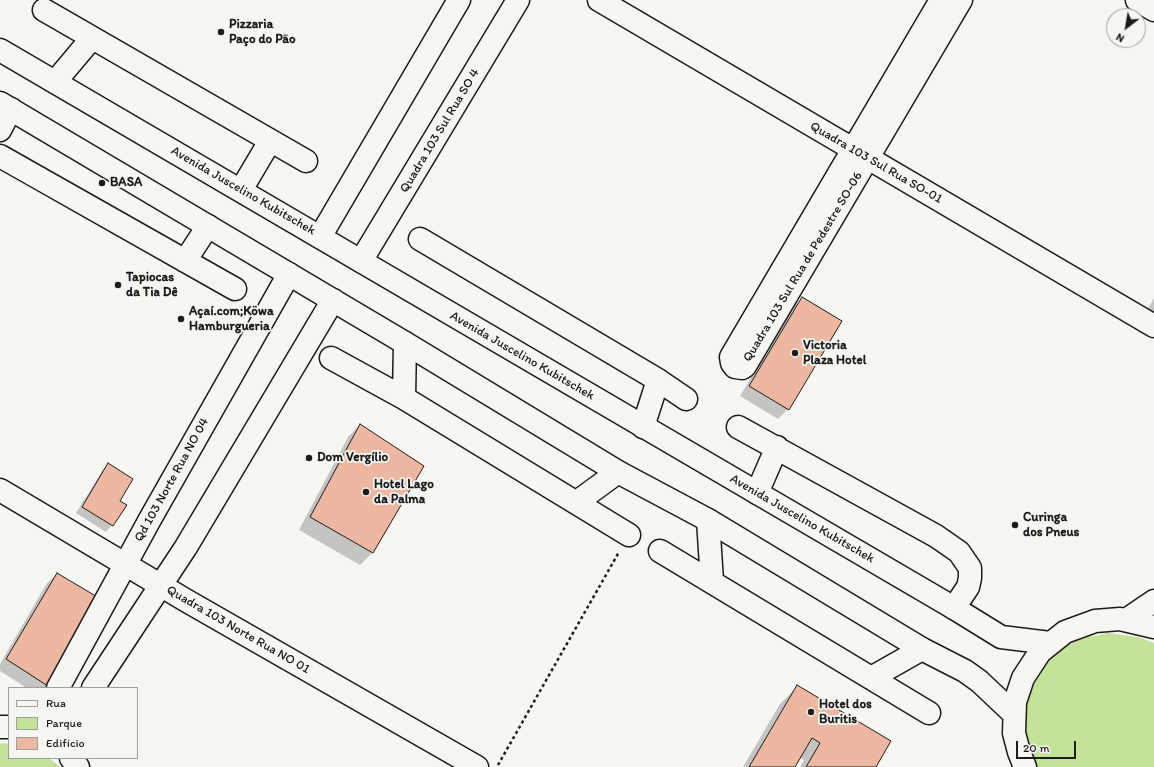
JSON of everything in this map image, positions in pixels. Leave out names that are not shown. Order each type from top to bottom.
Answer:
[{"type":"street","points":[[320,237],[459,0]]},
{"type":"street","name":"Quadra 103 Sul Rua SO 4","points":[[361,262],[518,0]]},
{"type":"street","name":"Quadra 103 Sul Rua SO-01","points":[[599,0],[1154,326]]},
{"type":"street","name":"Quadra 103 Sul Rua de Pedestre SO-06","points":[[941,0],[860,154],[745,366],[742,368],[735,367],[732,363],[731,357],[860,154],[961,0]]},
{"type":"street","points":[[1137,0],[1154,10]]},
{"type":"street","points":[[44,10],[306,162]]},
{"type":"street","points":[[55,82],[92,38]]},
{"type":"street","name":"Avenida Juscelino Kubitschek","points":[[0,50],[954,608],[1001,637],[1050,643]]},
{"type":"street","points":[[0,130],[6,106],[405,343],[618,472],[708,520],[922,649],[965,671],[979,681],[1014,714]]},
{"type":"street","points":[[241,190],[270,141]]},
{"type":"street","points":[[0,156],[235,290]]},
{"type":"street","points":[[185,261],[208,226]]},
{"type":"street","points":[[420,239],[658,380],[686,399]]},
{"type":"street","name":"Qd 103 Norte Rua NO 04","points":[[59,687],[125,564],[289,274]]},
{"type":"street","points":[[94,687],[160,584],[186,547],[333,300]]},
{"type":"street","points":[[404,398],[405,343]]},
{"type":"street","points":[[331,358],[404,398],[629,534]]},
{"type":"street","points":[[643,427],[658,380]]},
{"type":"street","points":[[738,427],[777,447],[936,536],[959,552],[970,568],[970,578],[968,587],[954,608]]},
{"type":"street","points":[[757,493],[777,447]]},
{"type":"street","points":[[577,502],[618,472]]},
{"type":"street","name":"Quadra 103 Norte Rua NO 01","points":[[0,490],[125,564],[477,767]]},
{"type":"street","points":[[708,520],[712,581]]},
{"type":"street","points":[[660,551],[929,713]]},
{"type":"street","points":[[1126,620],[1154,601]]},
{"type":"street","points":[[1025,767],[1017,746],[1014,714],[1017,696],[1023,678],[1036,657],[1050,643],[1065,632],[1088,623],[1101,620],[1126,620],[1154,627]]},
{"type":"street","points":[[870,678],[922,649]]},
{"type":"street","points":[[72,759],[78,767]]},
{"type":"path","points":[[496,767],[629,534]]},
{"type":"green space","points":[[1108,633],[1138,637],[1154,643],[1154,767],[1037,767],[1032,759],[1024,730],[1024,718],[1028,695],[1035,679],[1053,655],[1068,645],[1084,638]]},
{"type":"green space","points":[[0,744],[8,744],[8,759],[50,759],[60,767],[0,767]]},
{"type":"building","name":"Victoria Plaza Hotel","points":[[802,297],[842,321],[789,410],[749,386]]},
{"type":"building","name":"Hotel Lago da Palma","points":[[360,424],[424,466],[373,553],[310,517]]},
{"type":"building","points":[[108,463],[133,479],[120,501],[127,505],[113,526],[82,507]]},
{"type":"building","points":[[57,573],[99,598],[48,686],[6,659]]},
{"type":"building","name":"Hotel dos Buritis","points":[[797,685],[891,741],[876,767],[806,767],[820,743],[812,738],[795,767],[749,767]]},
{"type":"place","name":"Pizzaria Paço do Pão","points":[[221,32]]},
{"type":"place","name":"BASA","points":[[102,183]]},
{"type":"place","name":"Tapiocas da Tia Dê","points":[[118,285]]},
{"type":"place","name":"Açaí.com;Köwa Hamburgueria","points":[[181,319]]},
{"type":"place","name":"Victoria Plaza Hotel","points":[[795,353]]},
{"type":"place","name":"Dom Vergílio","points":[[309,458]]},
{"type":"place","name":"Hotel Lago da Palma","points":[[366,492]]},
{"type":"place","name":"Curinga dos Pneus","points":[[1015,525]]},
{"type":"place","name":"Hotel dos Buritis","points":[[811,712]]}]
